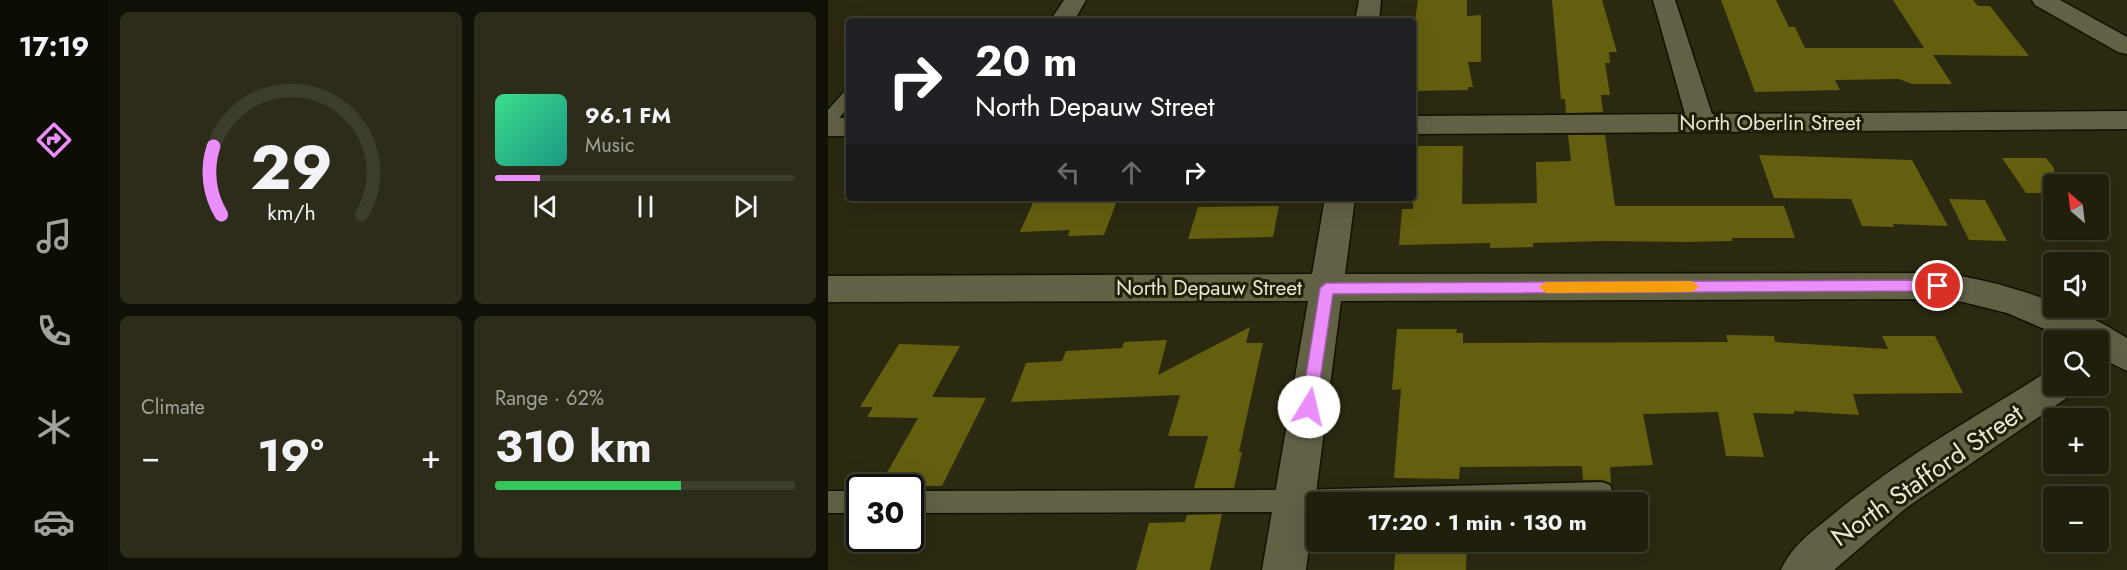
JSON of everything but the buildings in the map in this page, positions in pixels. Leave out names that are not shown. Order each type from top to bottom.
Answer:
[{"type":"street","points":[[1064,18],[1075,0]]},
{"type":"street","points":[[1368,18],[1371,0]]},
{"type":"street","points":[[1664,0],[1702,124]]},
{"type":"street","points":[[2043,0],[2127,47]]},
{"type":"street","name":"North Oberlin Street","points":[[1416,125],[2127,120]]},
{"type":"street","points":[[828,127],[846,127]]},
{"type":"street","points":[[1284,570],[1340,201]]},
{"type":"street","name":"North Depauw Street","points":[[828,289],[1926,286],[1965,288],[1993,295],[2055,319],[2117,352]]},
{"type":"street","name":"North Stafford Street","points":[[1803,570],[1822,550],[1874,506],[2043,394]]},
{"type":"lane","points":[[828,120],[846,99]]},
{"type":"lane","points":[[924,502],[1306,501]]},
{"type":"lane","points":[[828,502],[846,502]]},
{"type":"slow traffic","points":[[1546,287],[1692,287]]},
{"type":"route","points":[[1309,407],[1326,288],[1938,286]]}]
